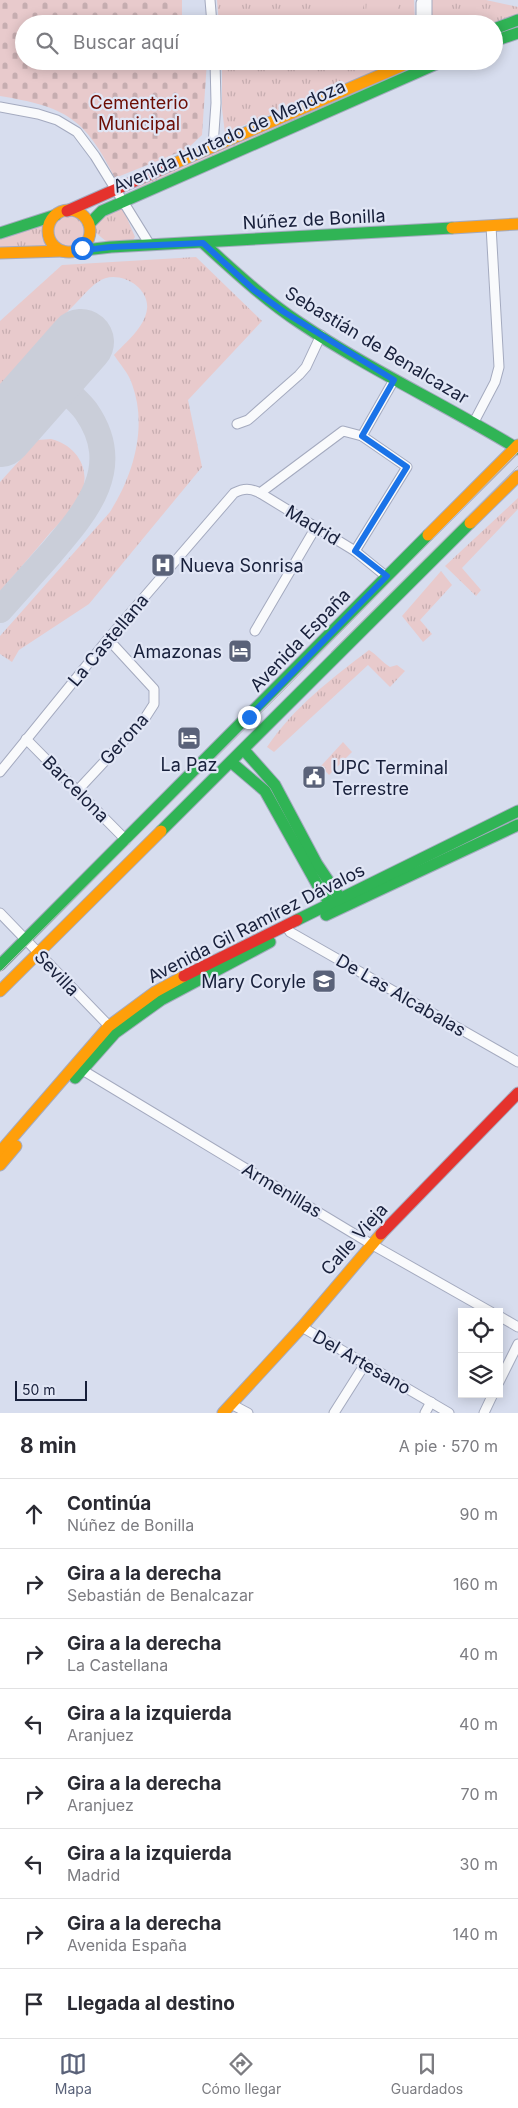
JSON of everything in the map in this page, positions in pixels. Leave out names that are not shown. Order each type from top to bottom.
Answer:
[{"type":"main road","points":[[503,26],[518,20]]},
{"type":"main road","points":[[503,38],[518,33]]},
{"type":"main road","name":"Avenida Hurtado de Mendoza","points":[[0,232],[62,213],[392,70]]},
{"type":"main road","name":"Avenida Hurtado de Mendoza","points":[[89,228],[98,213],[416,70]]},
{"type":"main road","points":[[63,251],[54,245],[49,235],[50,224],[62,213],[80,214],[100,242],[111,247]]},
{"type":"main road","name":"Núñez de Bonilla","points":[[76,251],[111,247],[518,224]]},
{"type":"main road","points":[[0,253],[76,251],[86,243],[89,228]]},
{"type":"main road","name":"Sebastián de Benalcazar","points":[[203,243],[269,301],[321,335],[394,380],[517,447]]},
{"type":"main road","name":"Avenida España","points":[[0,965],[517,447]]},
{"type":"main road","points":[[0,991],[518,476]]},
{"type":"main road","points":[[244,750],[275,785],[338,905]]},
{"type":"main road","points":[[231,762],[266,791],[318,886],[338,905]]},
{"type":"main road","name":"Avenida Gil Ramírez Dávalos","points":[[338,905],[518,811]]},
{"type":"main road","name":"Avenida Gil Ramírez Dávalos","points":[[0,1152],[112,1029],[158,996],[338,905],[518,825]]},
{"type":"main road","name":"Avenida Gil Ramírez Dávalos","points":[[0,1165],[78,1068]]},
{"type":"main road","name":"Calle Vieja","points":[[223,1413],[302,1327],[371,1244],[518,1093]]},
{"type":"street","points":[[210,0],[211,15]]},
{"type":"street","points":[[421,0],[421,15]]},
{"type":"street","points":[[427,0],[427,15]]},
{"type":"street","points":[[214,146],[215,70]]},
{"type":"street","points":[[0,107],[38,114],[57,120],[76,132],[91,149],[150,245]]},
{"type":"street","points":[[474,422],[495,382],[499,367],[491,226]]},
{"type":"street","points":[[237,424],[248,420],[299,375],[306,367],[321,335]]},
{"type":"street","points":[[362,436],[394,380]]},
{"type":"street","points":[[260,493],[343,431],[362,436],[407,467],[355,551]]},
{"type":"street","name":"La Castellana","points":[[0,772],[108,639],[234,493],[242,489],[251,489],[260,493]]},
{"type":"street","name":"Madrid","points":[[260,493],[355,551],[387,576]]},
{"type":"street","points":[[255,631],[316,526]]},
{"type":"street","name":"Gerona","points":[[77,791],[145,718],[154,704],[154,689],[108,639]]},
{"type":"street","name":"Barcelona","points":[[26,739],[126,840]]},
{"type":"street","name":"Sevilla","points":[[0,913],[112,1029]]},
{"type":"street","name":"De Las Alcabalas","points":[[288,929],[518,1062]]},
{"type":"street","name":"Armenillas","points":[[78,1068],[371,1244],[484,1308]]},
{"type":"street","points":[[503,1318],[518,1327]]},
{"type":"street","name":"Del Artesano","points":[[302,1327],[449,1413]]},
{"type":"street","points":[[503,1374],[518,1344]]},
{"type":"street","points":[[334,1413],[365,1364]]},
{"type":"street","points":[[484,1413],[491,1398]]},
{"type":"street","points":[[425,1413],[431,1402]]},
{"type":"street","points":[[231,1404],[248,1413]]},
{"type":"green space","name":"Cementerio Municipal","points":[[0,0],[182,0],[182,15],[15,15],[15,70],[206,70],[202,135],[187,149],[115,178],[94,141],[71,119],[42,105],[0,96]]},
{"type":"green space","points":[[217,0],[414,0],[415,15],[218,15]]},
{"type":"green space","points":[[326,0],[343,0],[341,15],[324,15]]},
{"type":"green space","points":[[347,0],[364,0],[362,15],[345,15]]},
{"type":"green space","points":[[367,0],[398,0],[397,15],[366,15]]},
{"type":"green space","points":[[430,0],[486,0],[518,7],[518,14],[503,20],[503,15],[430,15]]},
{"type":"green space","points":[[222,70],[378,70],[225,133],[222,109]]},
{"type":"green space","points":[[401,70],[410,70],[139,188],[135,187],[137,184]]},
{"type":"green space","points":[[119,208],[124,211],[135,237],[132,241],[107,242],[96,233],[96,224],[102,217]]},
{"type":"green space","points":[[69,215],[75,216],[80,220],[84,225],[84,237],[80,242],[75,246],[69,247],[63,246],[58,242],[54,237],[53,231],[54,225],[58,220],[63,216]]},
{"type":"green space","points":[[44,223],[49,248],[0,250],[0,233]]},
{"type":"green space","points":[[196,257],[262,321],[188,400],[202,467],[89,604],[19,650],[12,662],[0,654],[0,636],[110,512],[125,483],[136,451],[139,417],[137,400],[131,380],[114,355],[139,328],[146,316],[147,309],[143,293],[138,287],[122,278],[105,278],[89,289],[0,388],[0,321],[62,265]]},
{"type":"green space","points":[[51,439],[68,447],[80,459],[84,476],[81,494],[67,515],[0,591],[0,482],[38,440]]},
{"type":"green space","points":[[518,498],[518,509],[462,568],[481,590],[476,596],[445,566]]},
{"type":"green space","points":[[441,571],[452,585],[420,620],[432,634],[423,642],[402,616]]},
{"type":"green space","points":[[369,650],[390,667],[397,665],[405,671],[390,687],[368,665],[274,752],[267,747],[301,706]]},
{"type":"green space","points":[[343,742],[352,752],[329,775],[321,766]]},
{"type":"taxiway","points":[[0,610],[77,521],[97,487],[102,469],[102,451],[97,431],[86,411],[74,397],[50,377]]},
{"type":"runway","points":[[0,434],[81,342]]},
{"type":"tram line","points":[[0,972],[283,691],[518,452]]},
{"type":"tram line","points":[[331,652],[518,466]]},
{"type":"traffic: fast","points":[[503,26],[518,20]]},
{"type":"traffic: fast","points":[[503,38],[518,33]]},
{"type":"traffic: fast","points":[[89,224],[102,211],[423,70]]},
{"type":"traffic: fast","points":[[0,233],[56,215]]},
{"type":"traffic: fast","points":[[76,251],[111,247],[452,228]]},
{"type":"traffic: fast","points":[[203,243],[262,295],[300,323],[353,356],[518,449]]},
{"type":"traffic: fast","points":[[161,831],[470,523]]},
{"type":"traffic: fast","points":[[0,965],[428,535]]},
{"type":"traffic: fast","points":[[244,750],[275,785],[317,864],[344,904]]},
{"type":"traffic: fast","points":[[231,762],[265,791],[318,886],[335,910]]},
{"type":"traffic: fast","points":[[297,920],[518,811]]},
{"type":"traffic: fast","points":[[326,915],[518,825]]},
{"type":"traffic: fast","points":[[75,1078],[115,1033],[161,1000],[270,942]]},
{"type":"traffic: slow","points":[[173,164],[392,70]]},
{"type":"traffic: slow","points":[[69,210],[84,216],[90,231],[84,246],[69,252],[54,246],[48,231],[54,216],[69,210]]},
{"type":"traffic: slow","points":[[452,228],[518,224]]},
{"type":"traffic: slow","points":[[0,253],[63,251]]},
{"type":"traffic: slow","points":[[428,535],[518,445]]},
{"type":"traffic: slow","points":[[470,523],[518,476]]},
{"type":"traffic: slow","points":[[0,991],[161,831]]},
{"type":"traffic: slow","points":[[0,1152],[109,1026],[155,992],[184,976]]},
{"type":"traffic: slow","points":[[0,1165],[16,1146]]},
{"type":"traffic: slow","points":[[223,1413],[302,1327],[381,1234]]},
{"type":"traffic: jam","points":[[67,211],[173,164]]},
{"type":"traffic: jam","points":[[184,976],[297,920]]},
{"type":"traffic: jam","points":[[381,1234],[518,1093]]},
{"type":"place","name":"Nueva Sonrisa","points":[[163,565]]},
{"type":"place","name":"Amazonas","points":[[240,651]]},
{"type":"place","name":"La Paz","points":[[189,738]]},
{"type":"place","name":"UPC Terminal Terrestre","points":[[314,777]]},
{"type":"place","name":"Mary Coryle","points":[[324,981]]},
{"type":"route","points":[[82,248],[76,251],[111,247],[203,243],[254,290],[299,323],[394,380],[362,436],[407,467],[355,551],[387,576],[249,717]]}]
